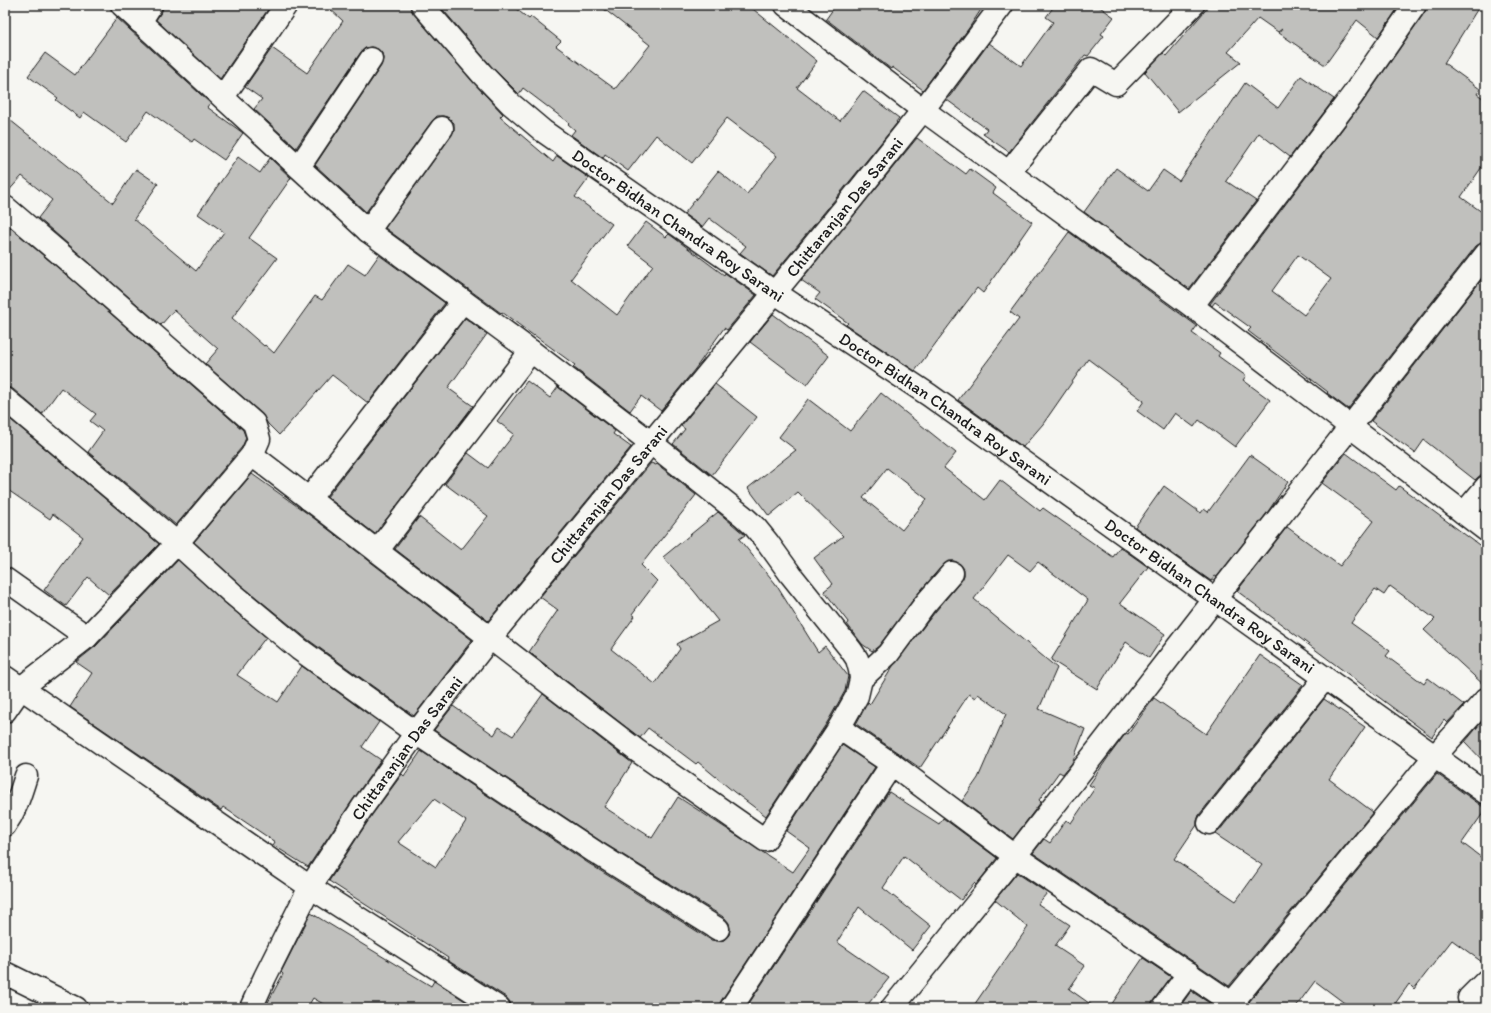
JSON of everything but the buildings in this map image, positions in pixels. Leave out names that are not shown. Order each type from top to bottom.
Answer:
[{"type":"street","points":[[122,5],[146,13],[223,97],[368,231],[531,351],[650,442],[755,527],[791,575],[852,650],[857,659],[861,679],[857,696],[840,728],[765,840],[636,750],[252,455]]},
{"type":"street","points":[[223,97],[286,5]]},
{"type":"street","name":"Doctor Bidhan Chandra Roy Sarani","points":[[422,5],[501,94],[543,131],[774,292],[929,395],[1486,793]]},
{"type":"street","points":[[786,5],[923,110],[1192,306],[1350,428],[1486,530]]},
{"type":"street","name":"Chittaranjan Das Sarani","points":[[251,1008],[264,977],[310,887],[362,808],[416,733],[490,638],[851,200],[923,110],[1002,5]]},
{"type":"street","points":[[1009,172],[1091,69],[1116,84],[1193,5]]},
{"type":"street","points":[[1192,306],[1352,96],[1415,5]]},
{"type":"street","points":[[299,167],[371,59]]},
{"type":"street","points":[[368,231],[442,128]]},
{"type":"street","points":[[5,207],[254,423],[259,439],[252,455],[177,543],[87,638],[13,683],[5,711]]},
{"type":"street","points":[[892,1008],[1015,856],[1486,254]]},
{"type":"street","points":[[309,499],[463,301]]},
{"type":"street","points":[[377,551],[531,351]]},
{"type":"street","points":[[5,399],[177,543],[233,594],[299,649],[416,733],[595,852],[718,929]]},
{"type":"street","points":[[1464,513],[1486,487]]},
{"type":"street","points":[[861,679],[888,654],[925,604],[952,573]]},
{"type":"street","points":[[5,579],[87,638]]},
{"type":"street","points":[[1209,823],[1325,678]]},
{"type":"street","points":[[13,683],[310,887],[499,1008]]},
{"type":"street","points":[[840,728],[892,764],[1015,856],[1236,1005],[1435,756],[1486,699]]},
{"type":"street","points":[[731,1008],[892,764]]},
{"type":"street","points":[[5,825],[12,816],[18,803],[26,776]]},
{"type":"street","points":[[5,973],[76,1008]]},
{"type":"street","points":[[1163,1008],[1189,973]]},
{"type":"street","points":[[1481,1008],[1469,998],[1486,981]]}]
